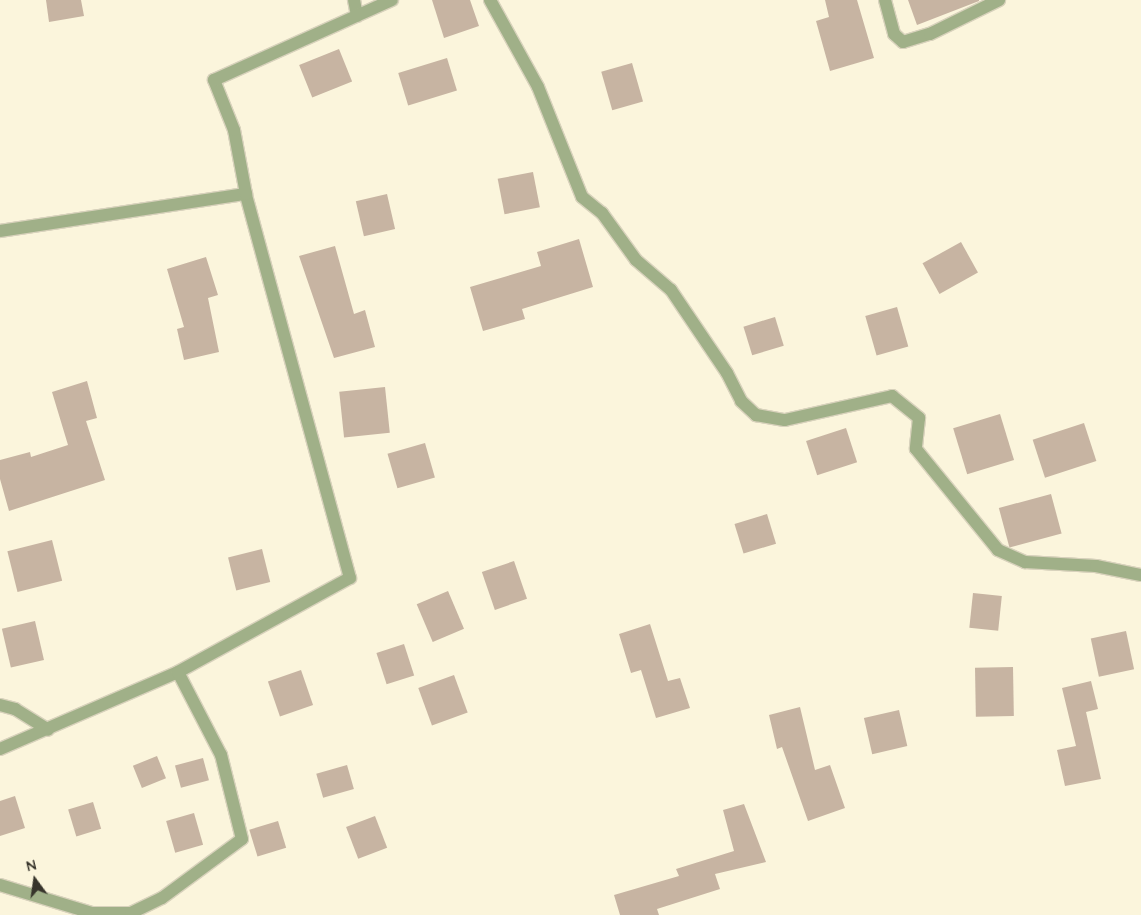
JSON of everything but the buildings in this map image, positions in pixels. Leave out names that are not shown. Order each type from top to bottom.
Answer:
[{"type":"street","points":[[354,0],[357,16]]},
{"type":"street","points":[[0,749],[48,730],[178,672],[350,578],[246,194],[234,130],[214,80],[392,0]]},
{"type":"street","points":[[490,0],[538,87],[582,197],[602,213],[636,260],[671,290],[728,373],[740,401],[756,416],[785,420],[892,396],[919,418],[916,449],[998,550],[1025,562],[1096,566],[1141,575]]},
{"type":"street","points":[[885,0],[894,34],[903,42],[930,34],[999,0]]},
{"type":"street","points":[[0,231],[246,194]]},
{"type":"street","points":[[0,885],[92,914],[131,914],[162,898],[242,839],[220,755],[178,672]]},
{"type":"street","points":[[0,705],[15,709],[48,730]]}]
